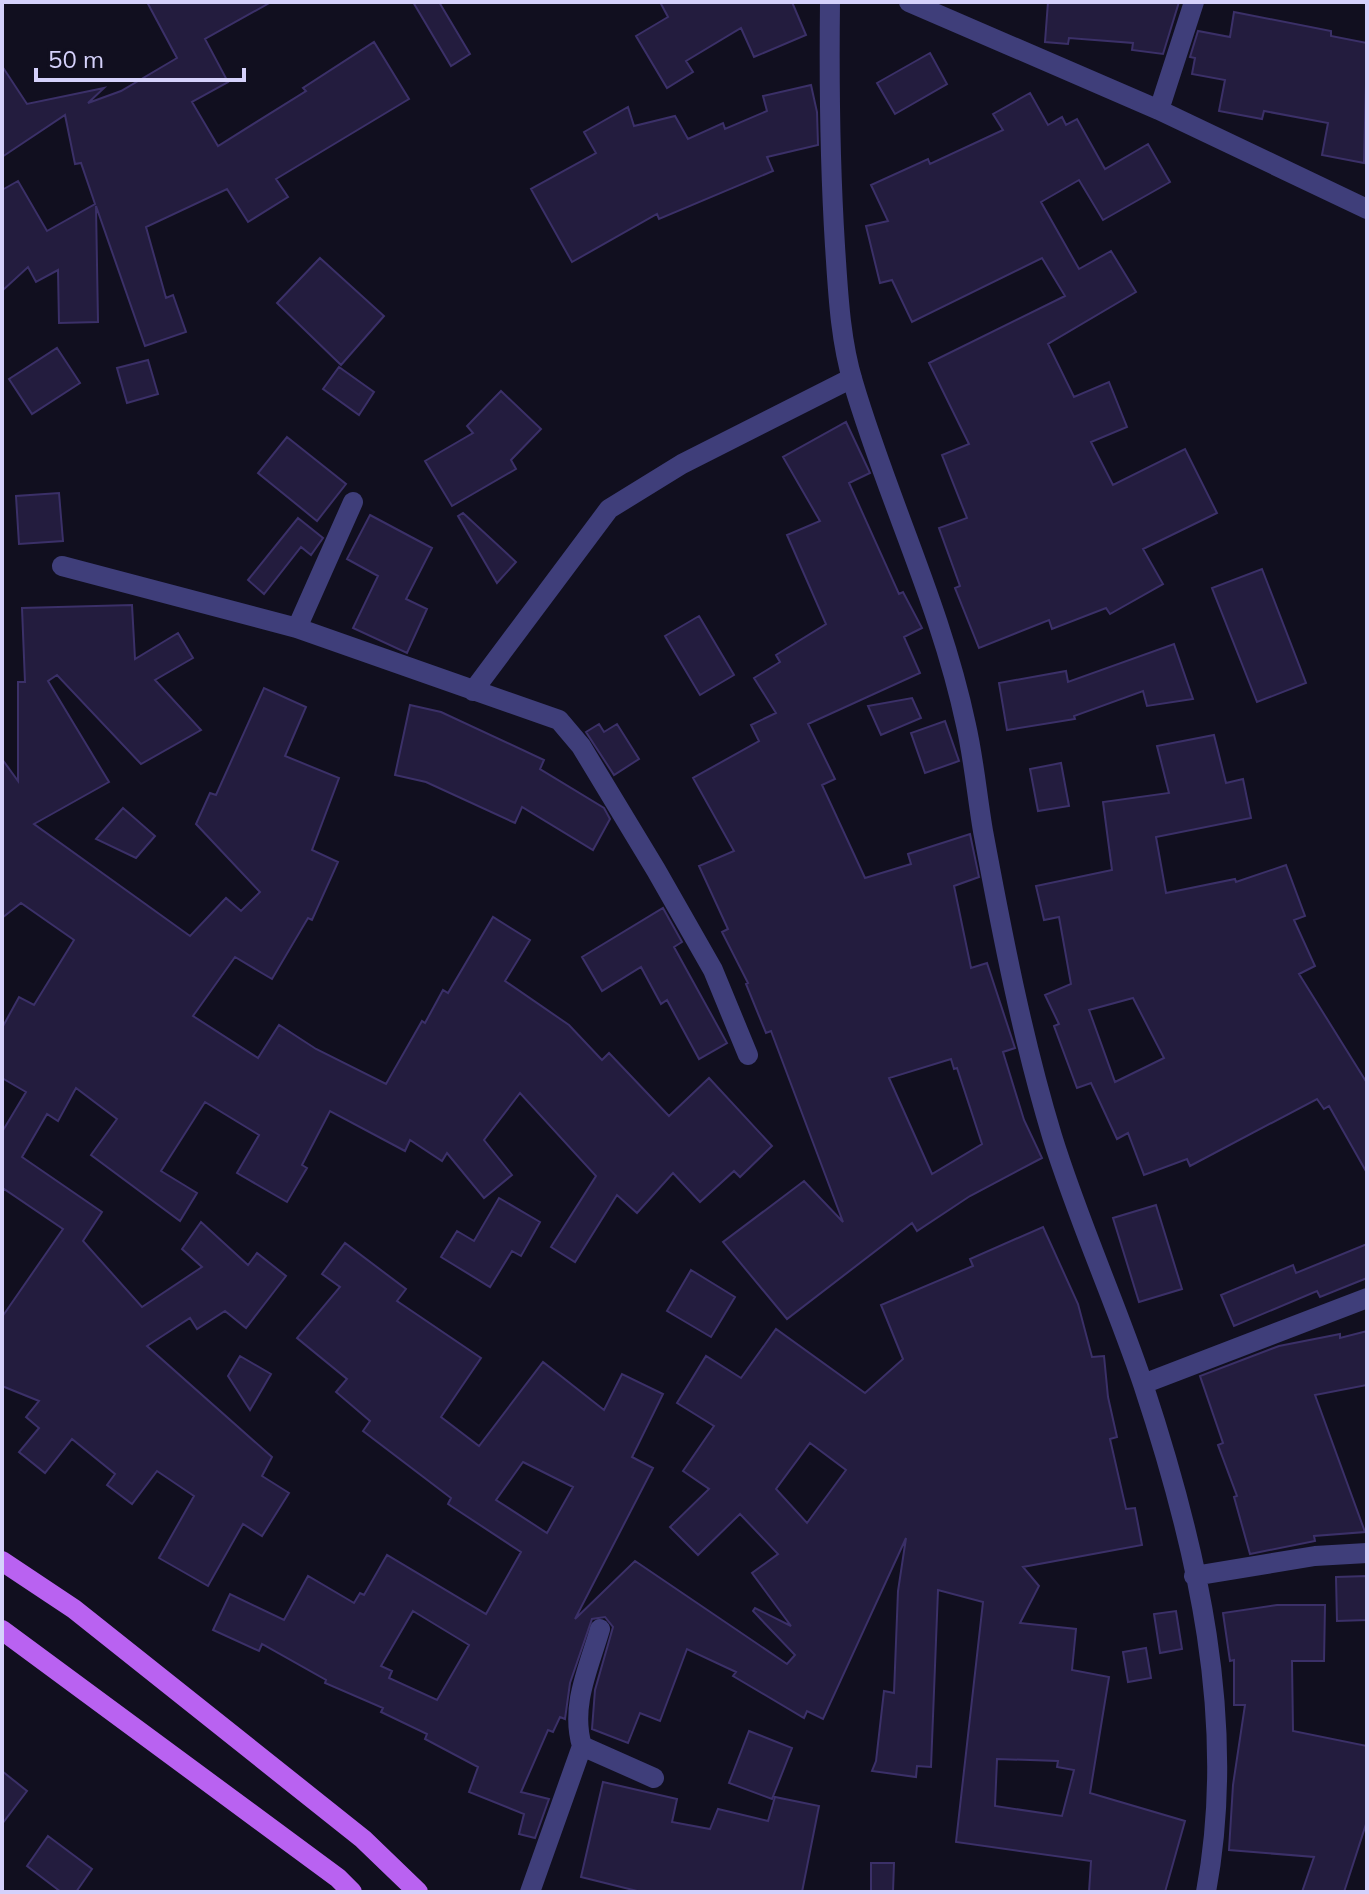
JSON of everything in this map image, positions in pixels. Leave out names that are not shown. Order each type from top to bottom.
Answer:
[{"type":"main road","points":[[2,1561],[74,1609],[363,1839],[418,1892]]},
{"type":"main road","points":[[2,1630],[338,1878],[352,1892]]},
{"type":"street","points":[[830,2],[834,225],[839,299],[852,378],[936,612],[963,711],[1016,993],[1052,1136],[1143,1384],[1179,1504],[1212,1657],[1219,1759],[1214,1850],[1206,1892]]},
{"type":"street","points":[[909,2],[1159,110],[1367,209]]},
{"type":"street","points":[[1159,110],[1194,2]]},
{"type":"street","points":[[473,691],[609,509],[682,464],[852,378]]},
{"type":"street","points":[[297,628],[353,502]]},
{"type":"street","points":[[62,566],[297,628],[559,720],[581,746],[713,970],[748,1055]]},
{"type":"street","points":[[1143,1384],[1367,1298]]},
{"type":"street","points":[[1194,1576],[1315,1556],[1367,1553]]},
{"type":"street","points":[[530,1892],[582,1746],[576,1726],[579,1699],[600,1629]]},
{"type":"street","points":[[582,1746],[654,1778]]},
{"type":"building","points":[[147,2],[271,2],[205,39],[228,82],[192,102],[218,146],[306,91],[303,88],[374,42],[409,99],[276,179],[288,197],[248,222],[227,189],[146,227],[166,298],[173,295],[186,332],[145,346],[96,206],[98,322],[59,323],[58,270],[36,282],[28,267],[2,291],[2,190],[18,181],[47,231],[95,204],[81,163],[75,164],[65,115],[2,157],[2,66],[27,104],[104,88],[88,103],[121,91],[177,58]]},
{"type":"building","points":[[413,2],[439,2],[470,54],[451,66]]},
{"type":"building","points":[[660,2],[792,2],[806,35],[754,57],[741,28],[686,61],[693,72],[667,88],[636,36],[668,17]]},
{"type":"building","points":[[1048,2],[1179,2],[1163,54],[1132,50],[1133,43],[1069,38],[1068,44],[1045,42]]},
{"type":"building","points":[[1234,12],[1331,31],[1331,36],[1367,43],[1364,163],[1322,155],[1328,123],[1264,111],[1262,119],[1219,111],[1225,80],[1192,74],[1195,58],[1190,57],[1198,31],[1230,37]]},
{"type":"building","points":[[930,53],[947,84],[895,114],[877,83]]},
{"type":"building","points":[[811,85],[817,112],[818,145],[767,157],[773,171],[659,219],[657,214],[572,262],[531,189],[596,153],[584,132],[628,107],[634,126],[675,116],[688,139],[723,123],[725,129],[767,111],[763,96]]},
{"type":"building","points":[[1030,93],[1048,125],[1062,117],[1066,125],[1077,119],[1105,169],[1148,144],[1170,182],[1103,220],[1079,180],[1041,202],[1079,269],[1111,251],[1136,292],[1048,344],[1074,397],[1109,382],[1127,427],[1091,442],[1113,485],[1185,449],[1217,513],[1143,549],[1163,584],[1110,614],[1106,608],[1052,629],[1049,620],[979,648],[955,588],[960,586],[939,528],[967,518],[942,455],[969,444],[929,363],[1065,296],[1042,258],[912,322],[892,280],[880,283],[866,226],[888,221],[871,185],[928,159],[930,164],[1003,130],[993,114]]},
{"type":"building","points":[[320,258],[384,316],[341,365],[277,303]]},
{"type":"building","points":[[57,348],[80,383],[32,414],[9,379]]},
{"type":"building","points":[[148,360],[158,394],[127,403],[117,368]]},
{"type":"building","points":[[339,367],[374,392],[359,415],[323,389]]},
{"type":"building","points":[[501,391],[541,429],[511,460],[516,469],[452,506],[425,461],[473,433],[467,426]]},
{"type":"building","points":[[846,422],[870,473],[849,483],[899,594],[903,592],[922,628],[904,637],[920,673],[808,724],[835,779],[822,785],[865,878],[911,864],[908,854],[970,834],[979,877],[954,886],[971,968],[987,963],[1015,1048],[1003,1052],[1024,1120],[1042,1158],[970,1196],[917,1231],[912,1223],[787,1319],[723,1242],[804,1181],[843,1222],[771,1031],[766,1033],[748,983],[722,932],[728,929],[699,866],[734,851],[693,778],[759,741],[751,725],[776,713],[754,678],[780,662],[776,655],[826,624],[787,535],[820,521],[783,457]],"holes":[[[951,1059],[954,1069],[957,1068],[982,1144],[932,1174],[889,1078]]]},
{"type":"building","points":[[287,437],[346,484],[317,521],[258,473]]},
{"type":"building","points":[[59,493],[63,541],[19,544],[16,496]]},
{"type":"building","points":[[463,513],[516,562],[497,583],[458,516]]},
{"type":"building","points":[[370,515],[432,548],[406,599],[427,609],[407,653],[353,628],[378,576],[347,559]]},
{"type":"building","points":[[298,518],[323,538],[311,555],[301,547],[264,594],[248,580]]},
{"type":"building","points":[[1262,569],[1306,683],[1257,702],[1212,588]]},
{"type":"building","points":[[132,605],[135,659],[178,633],[193,658],[155,680],[201,730],[141,764],[57,675],[48,681],[109,782],[34,824],[190,936],[226,898],[241,911],[260,892],[196,824],[210,793],[216,795],[264,688],[306,707],[285,756],[339,778],[312,850],[338,862],[312,920],[308,918],[272,979],[235,957],[193,1016],[258,1058],[279,1025],[316,1049],[386,1084],[422,1021],[425,1023],[443,990],[448,993],[493,917],[530,940],[505,981],[569,1025],[602,1060],[609,1053],[669,1116],[709,1078],[772,1146],[740,1177],[734,1171],[700,1202],[673,1173],[637,1213],[617,1195],[575,1262],[551,1247],[596,1176],[520,1093],[484,1140],[512,1175],[484,1198],[447,1153],[442,1161],[410,1140],[405,1151],[330,1111],[302,1165],[307,1168],[287,1202],[237,1173],[259,1135],[205,1102],[161,1171],[197,1193],[180,1221],[91,1155],[117,1119],[76,1088],[58,1121],[47,1114],[22,1157],[102,1212],[83,1241],[142,1307],[202,1267],[182,1249],[201,1222],[248,1265],[257,1253],[286,1276],[246,1328],[225,1311],[197,1329],[190,1318],[147,1346],[272,1457],[262,1476],[289,1493],[262,1536],[243,1524],[208,1586],[159,1558],[194,1496],[157,1471],[132,1504],[107,1485],[115,1474],[72,1439],[45,1473],[19,1452],[39,1428],[26,1417],[39,1401],[2,1386],[2,1317],[63,1229],[4,1189],[2,1192],[2,1132],[26,1092],[2,1078],[2,1028],[19,997],[34,1005],[74,940],[21,903],[2,918],[2,759],[18,781],[18,682],[25,682],[22,608]]},
{"type":"building","points":[[699,616],[734,675],[700,695],[665,636]]},
{"type":"building","points":[[1174,644],[1193,699],[1147,706],[1143,691],[1074,716],[1075,719],[1007,730],[999,683],[1066,671],[1068,682]]},
{"type":"building","points":[[912,698],[921,718],[881,735],[868,706]]},
{"type":"building","points":[[410,705],[441,712],[544,760],[540,769],[604,808],[610,819],[593,850],[522,807],[515,823],[426,782],[395,775]]},
{"type":"building","points":[[945,721],[959,761],[925,773],[911,733]]},
{"type":"building","points":[[599,724],[604,732],[617,724],[639,759],[614,775],[586,732]]},
{"type":"building","points":[[1214,735],[1226,783],[1243,779],[1251,818],[1156,837],[1166,893],[1235,879],[1236,882],[1286,865],[1305,916],[1294,920],[1315,966],[1299,974],[1367,1083],[1367,1173],[1329,1106],[1324,1109],[1317,1099],[1190,1166],[1187,1159],[1144,1175],[1128,1133],[1117,1139],[1091,1083],[1077,1088],[1054,1026],[1059,1024],[1045,995],[1071,984],[1059,917],[1044,920],[1036,886],[1112,870],[1103,802],[1169,793],[1157,746]],"holes":[[[1133,998],[1164,1058],[1115,1082],[1089,1010]]]},
{"type":"building","points":[[1061,763],[1069,806],[1038,811],[1030,769]]},
{"type":"building","points":[[123,808],[155,836],[136,858],[96,839]]},
{"type":"building","points":[[663,908],[682,942],[674,947],[727,1043],[699,1059],[667,1000],[661,1004],[641,967],[602,991],[582,957]]},
{"type":"building","points":[[499,1198],[540,1222],[521,1256],[512,1251],[490,1287],[441,1257],[457,1231],[474,1241]]},
{"type":"building","points":[[1156,1205],[1182,1289],[1139,1302],[1113,1218]]},
{"type":"building","points":[[1043,1227],[1078,1304],[1092,1357],[1104,1356],[1108,1397],[1117,1437],[1110,1439],[1126,1509],[1135,1508],[1142,1545],[1023,1567],[1039,1586],[1020,1623],[1076,1629],[1072,1670],[1109,1677],[1090,1793],[1185,1821],[1165,1892],[1089,1892],[1091,1861],[956,1842],[983,1602],[938,1590],[931,1767],[917,1766],[916,1777],[872,1771],[876,1761],[884,1691],[894,1693],[898,1591],[906,1538],[823,1719],[807,1711],[804,1718],[733,1676],[736,1672],[687,1649],[660,1721],[640,1713],[628,1743],[592,1729],[595,1690],[613,1627],[605,1617],[592,1619],[570,1683],[565,1719],[560,1717],[553,1732],[548,1730],[521,1792],[549,1799],[535,1838],[519,1834],[524,1814],[469,1792],[478,1767],[425,1739],[427,1734],[381,1712],[383,1708],[325,1683],[326,1680],[262,1644],[259,1651],[213,1630],[230,1594],[284,1620],[308,1576],[354,1603],[360,1593],[364,1595],[387,1555],[486,1614],[521,1552],[448,1504],[451,1498],[363,1431],[370,1421],[336,1392],[347,1379],[297,1338],[340,1287],[322,1274],[345,1243],[406,1289],[397,1301],[481,1358],[441,1417],[479,1446],[543,1362],[604,1410],[622,1374],[663,1394],[632,1457],[653,1468],[575,1619],[635,1561],[787,1664],[795,1655],[753,1611],[755,1608],[791,1626],[752,1573],[778,1554],[740,1514],[698,1555],[670,1527],[709,1489],[683,1471],[714,1426],[677,1403],[706,1356],[741,1378],[776,1329],[865,1393],[903,1359],[881,1305],[973,1266],[970,1259]],"holes":[[[810,1443],[846,1470],[807,1523],[776,1489]],[[523,1462],[573,1487],[547,1533],[496,1500]],[[413,1611],[469,1645],[437,1700],[389,1678],[392,1671],[381,1666]],[[997,1759],[1058,1761],[1057,1767],[1074,1770],[1062,1816],[995,1806]]]},
{"type":"building","points":[[1367,1244],[1367,1278],[1320,1297],[1317,1291],[1234,1326],[1221,1295],[1293,1265],[1296,1273]]},
{"type":"building","points":[[691,1270],[735,1297],[711,1337],[667,1311]]},
{"type":"building","points":[[1367,1331],[1367,1385],[1315,1395],[1365,1532],[1314,1536],[1315,1541],[1250,1554],[1234,1497],[1237,1496],[1218,1445],[1223,1443],[1200,1376],[1279,1346]]},
{"type":"building","points":[[240,1356],[271,1374],[250,1410],[228,1376]]},
{"type":"building","points":[[1367,1576],[1367,1620],[1337,1621],[1336,1577]]},
{"type":"building","points":[[1277,1605],[1325,1605],[1324,1661],[1292,1661],[1293,1731],[1367,1746],[1367,1821],[1344,1892],[1302,1892],[1314,1857],[1229,1850],[1233,1785],[1245,1705],[1234,1705],[1234,1660],[1230,1661],[1223,1613]]},
{"type":"building","points":[[1176,1611],[1182,1649],[1160,1653],[1154,1614]]},
{"type":"building","points":[[1146,1648],[1151,1678],[1128,1682],[1123,1652]]},
{"type":"building","points":[[749,1731],[792,1748],[772,1799],[729,1783]]},
{"type":"building","points":[[2,1771],[27,1791],[2,1824]]},
{"type":"building","points":[[603,1782],[677,1799],[672,1822],[710,1829],[718,1809],[768,1821],[775,1797],[819,1806],[802,1892],[641,1892],[581,1877]]},
{"type":"building","points":[[48,1836],[92,1869],[76,1892],[61,1892],[27,1866]]},
{"type":"building","points":[[871,1863],[894,1863],[893,1892],[871,1892]]}]
